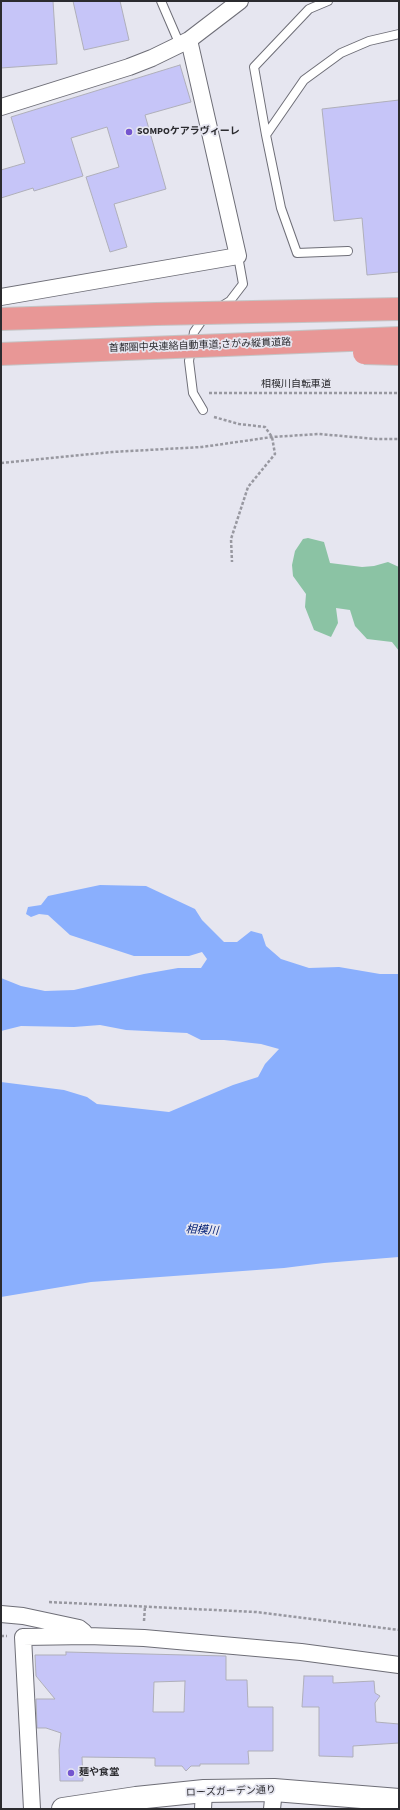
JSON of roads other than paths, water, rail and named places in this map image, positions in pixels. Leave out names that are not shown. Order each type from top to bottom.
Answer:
[{"type":"highway","points":[[156,314],[399,295]]},
{"type":"highway","points":[[1,319],[399,309]]},
{"type":"highway","name":"首都圏中央連絡自動車道;さがみ縦貫道路","points":[[1,355],[399,338]]},
{"type":"highway","points":[[1,355],[96,359],[399,354]]},
{"type":"main road","name":"ローズガーデン通り","points":[[63,1809],[203,1800],[349,1802],[399,1800]]},
{"type":"street","points":[[1,107],[129,67],[185,42],[240,1]]},
{"type":"street","points":[[1,297],[238,256],[185,42]]},
{"type":"street","points":[[1,1614],[23,1616],[79,1628],[88,1636]]},
{"type":"street","points":[[32,1809],[23,1636],[144,1638],[256,1648],[399,1665]]},
{"type":"lane","points":[[162,1],[185,42]]},
{"type":"lane","points":[[328,1],[309,9],[254,66],[281,208],[297,253],[348,252]]},
{"type":"lane","points":[[266,135],[304,80],[341,53],[369,41],[399,34]]},
{"type":"lane","points":[[203,410],[193,393],[189,361],[194,332],[203,318],[230,301],[243,284],[238,256]]},
{"type":"water","name":"相模川","points":[[100,885],[146,886],[195,909],[202,920],[224,942],[237,942],[251,931],[262,934],[266,946],[281,959],[309,968],[339,967],[380,974],[399,974],[399,1257],[284,1268],[91,1282],[1,1297],[1,1082],[64,1090],[87,1097],[97,1104],[169,1112],[233,1085],[258,1077],[265,1064],[279,1049],[261,1044],[224,1040],[201,1040],[187,1033],[126,1030],[100,1025],[74,1027],[21,1026],[1,1031],[1,978],[21,986],[45,991],[74,990],[178,968],[201,968],[207,959],[202,952],[189,956],[134,956],[70,935],[48,915],[39,914],[31,917],[26,914],[28,907],[41,905],[48,896]]},
{"type":"place","name":"SOMPOケアラヴィーレ","points":[[129,132]]},
{"type":"place","name":"麺や食堂","points":[[71,1773]]}]
